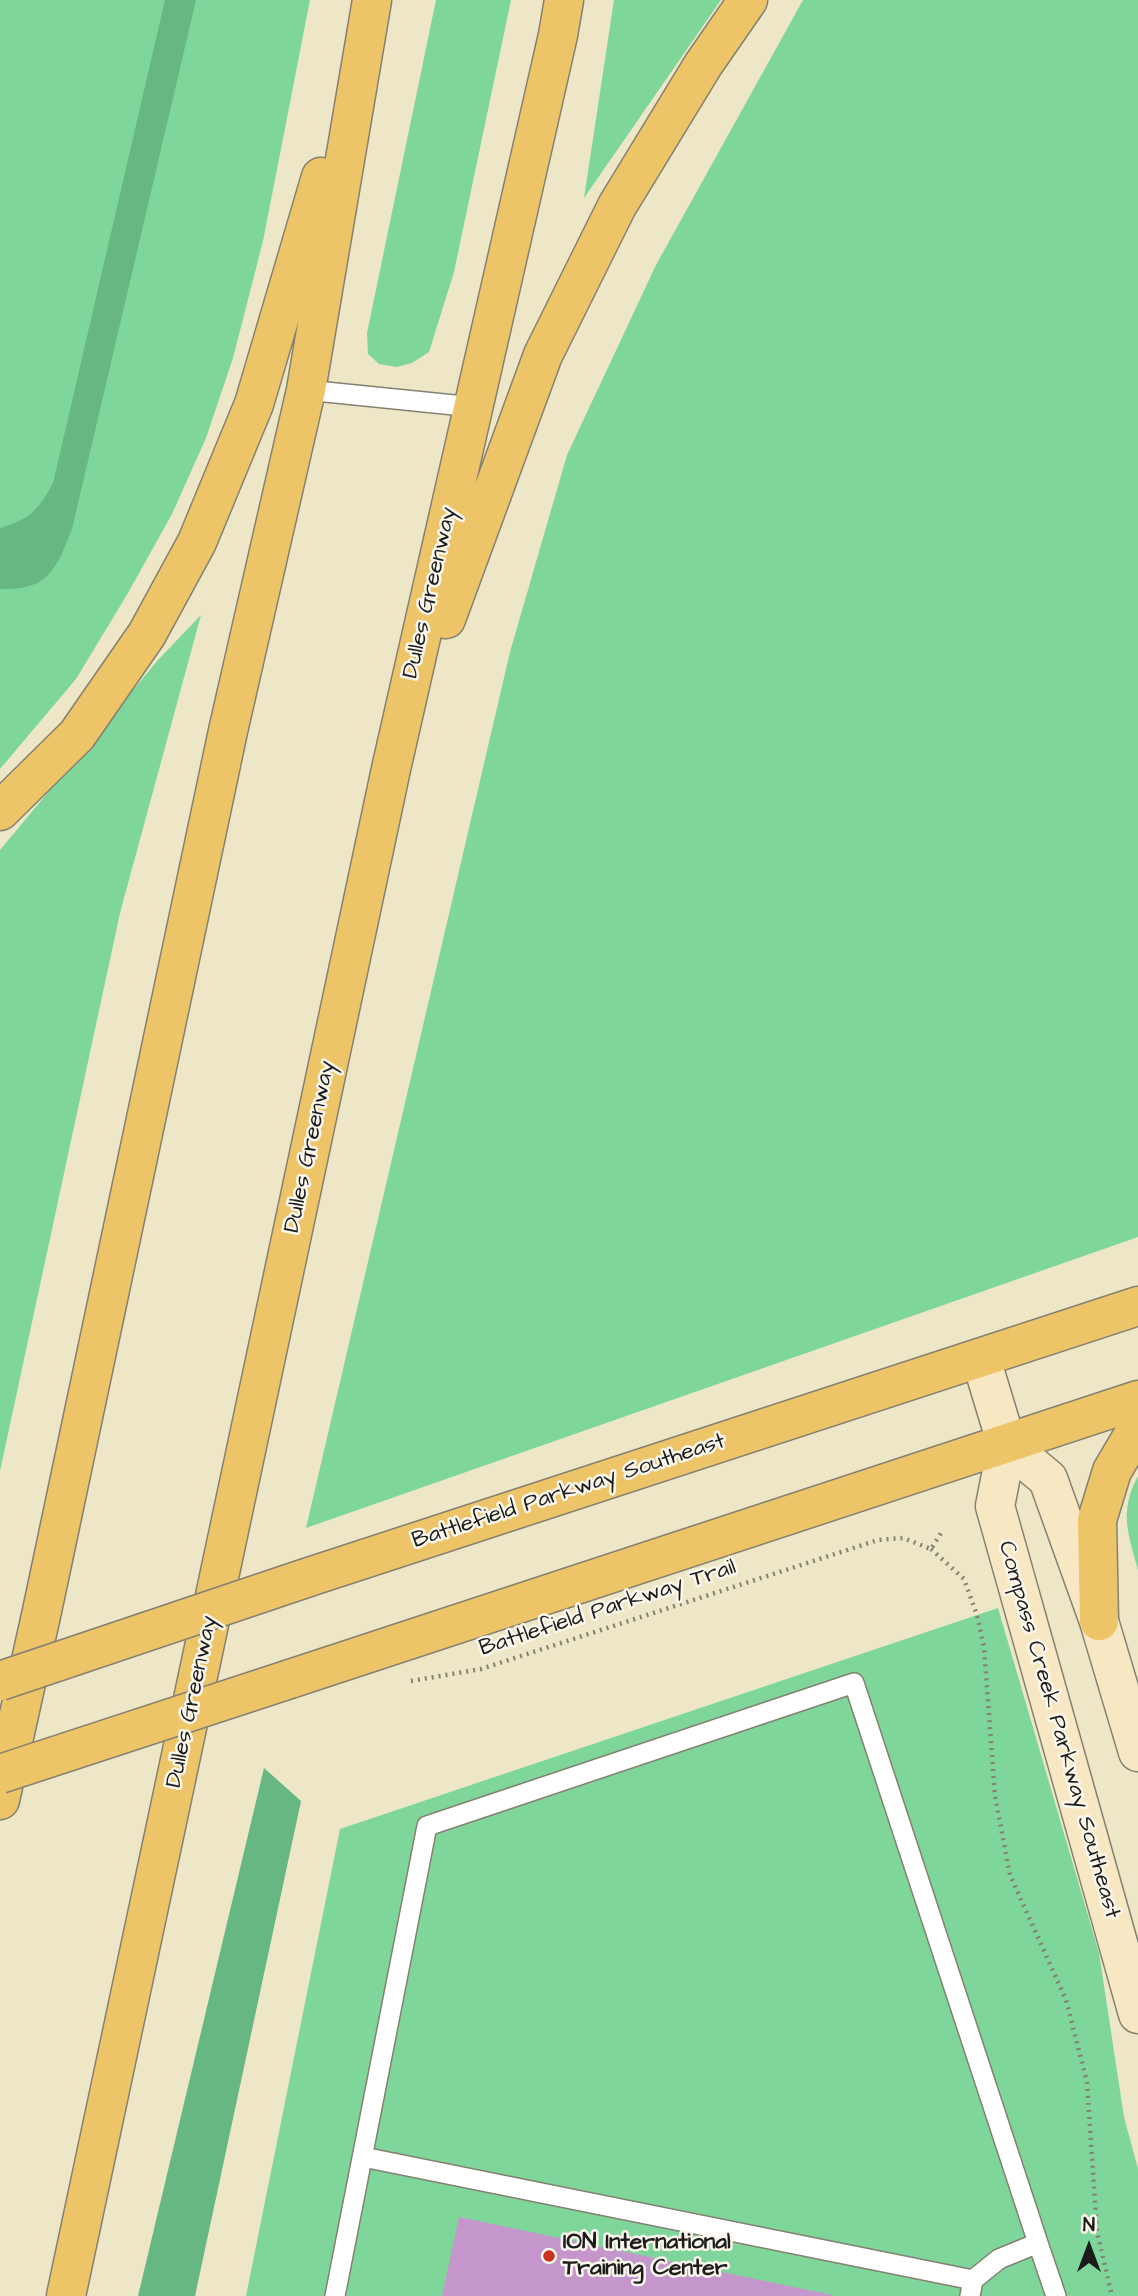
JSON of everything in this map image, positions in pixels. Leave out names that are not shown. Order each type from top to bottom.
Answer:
[{"type":"main road","name":"Dulles Greenway","points":[[66,2296],[391,769],[564,0]]},
{"type":"main road","points":[[391,769],[543,355],[617,206],[704,65],[748,0]]},
{"type":"main road","points":[[0,1800],[228,731],[306,390],[371,3]]},
{"type":"main road","points":[[0,810],[76,735],[147,634],[197,542],[254,404],[371,3]]},
{"type":"main road","name":"Battlefield Parkway Southeast","points":[[0,1681],[1138,1306]]},
{"type":"main road","points":[[0,1774],[1138,1400]]},
{"type":"main road","points":[[1099,1621],[1097,1520],[1112,1471],[1138,1427]]},
{"type":"street","name":"Compass Creek Parkway Southeast","points":[[981,1359],[1007,1445],[995,1506],[1138,2014]]},
{"type":"street","points":[[1007,1445],[1048,1479],[1099,1621],[1138,1752]]},
{"type":"lane","points":[[306,390],[474,407]]},
{"type":"lane","points":[[335,2296],[427,1826],[854,1683],[1056,2296]]},
{"type":"lane","points":[[363,2157],[971,2288],[999,2259],[1038,2243]]},
{"type":"path","points":[[941,1533],[931,1549],[964,1578],[977,1615],[984,1647],[995,1796],[1010,1875],[1066,2000],[1087,2082],[1097,2232],[1112,2296]]},
{"type":"path","name":"Battlefield Parkway Trail","points":[[401,1683],[481,1669],[877,1540],[903,1538],[931,1549]]},
{"type":"green space","points":[[0,0],[310,0],[263,241],[233,358],[206,438],[172,514],[76,679],[0,769]]},
{"type":"green space","points":[[165,0],[196,0],[72,529],[61,556],[48,575],[30,586],[0,589],[0,528],[19,521],[32,512],[53,483]]},
{"type":"green space","points":[[436,0],[511,0],[454,272],[429,352],[412,363],[397,367],[379,364],[368,354],[367,333]]},
{"type":"green space","points":[[614,0],[721,0],[584,198]]},
{"type":"green space","points":[[803,0],[1138,0],[1138,1237],[306,1528],[510,652],[567,455],[656,265]]},
{"type":"green space","points":[[201,615],[120,913],[0,1471],[0,850],[158,660]]},
{"type":"green space","points":[[1138,1476],[1138,1570],[1129,1534],[1127,1512]]},
{"type":"green space","points":[[998,1608],[1099,1953],[1124,2117],[1138,2169],[1138,2296],[246,2296],[340,1829]]},
{"type":"green space","points":[[264,1768],[301,1801],[195,2296],[138,2296]]},
{"type":"building","name":"ION International Training Center","points":[[459,2217],[832,2295],[832,2296],[442,2296]]},
{"type":"place","name":"ION International Training Center","points":[[549,2256]]}]
